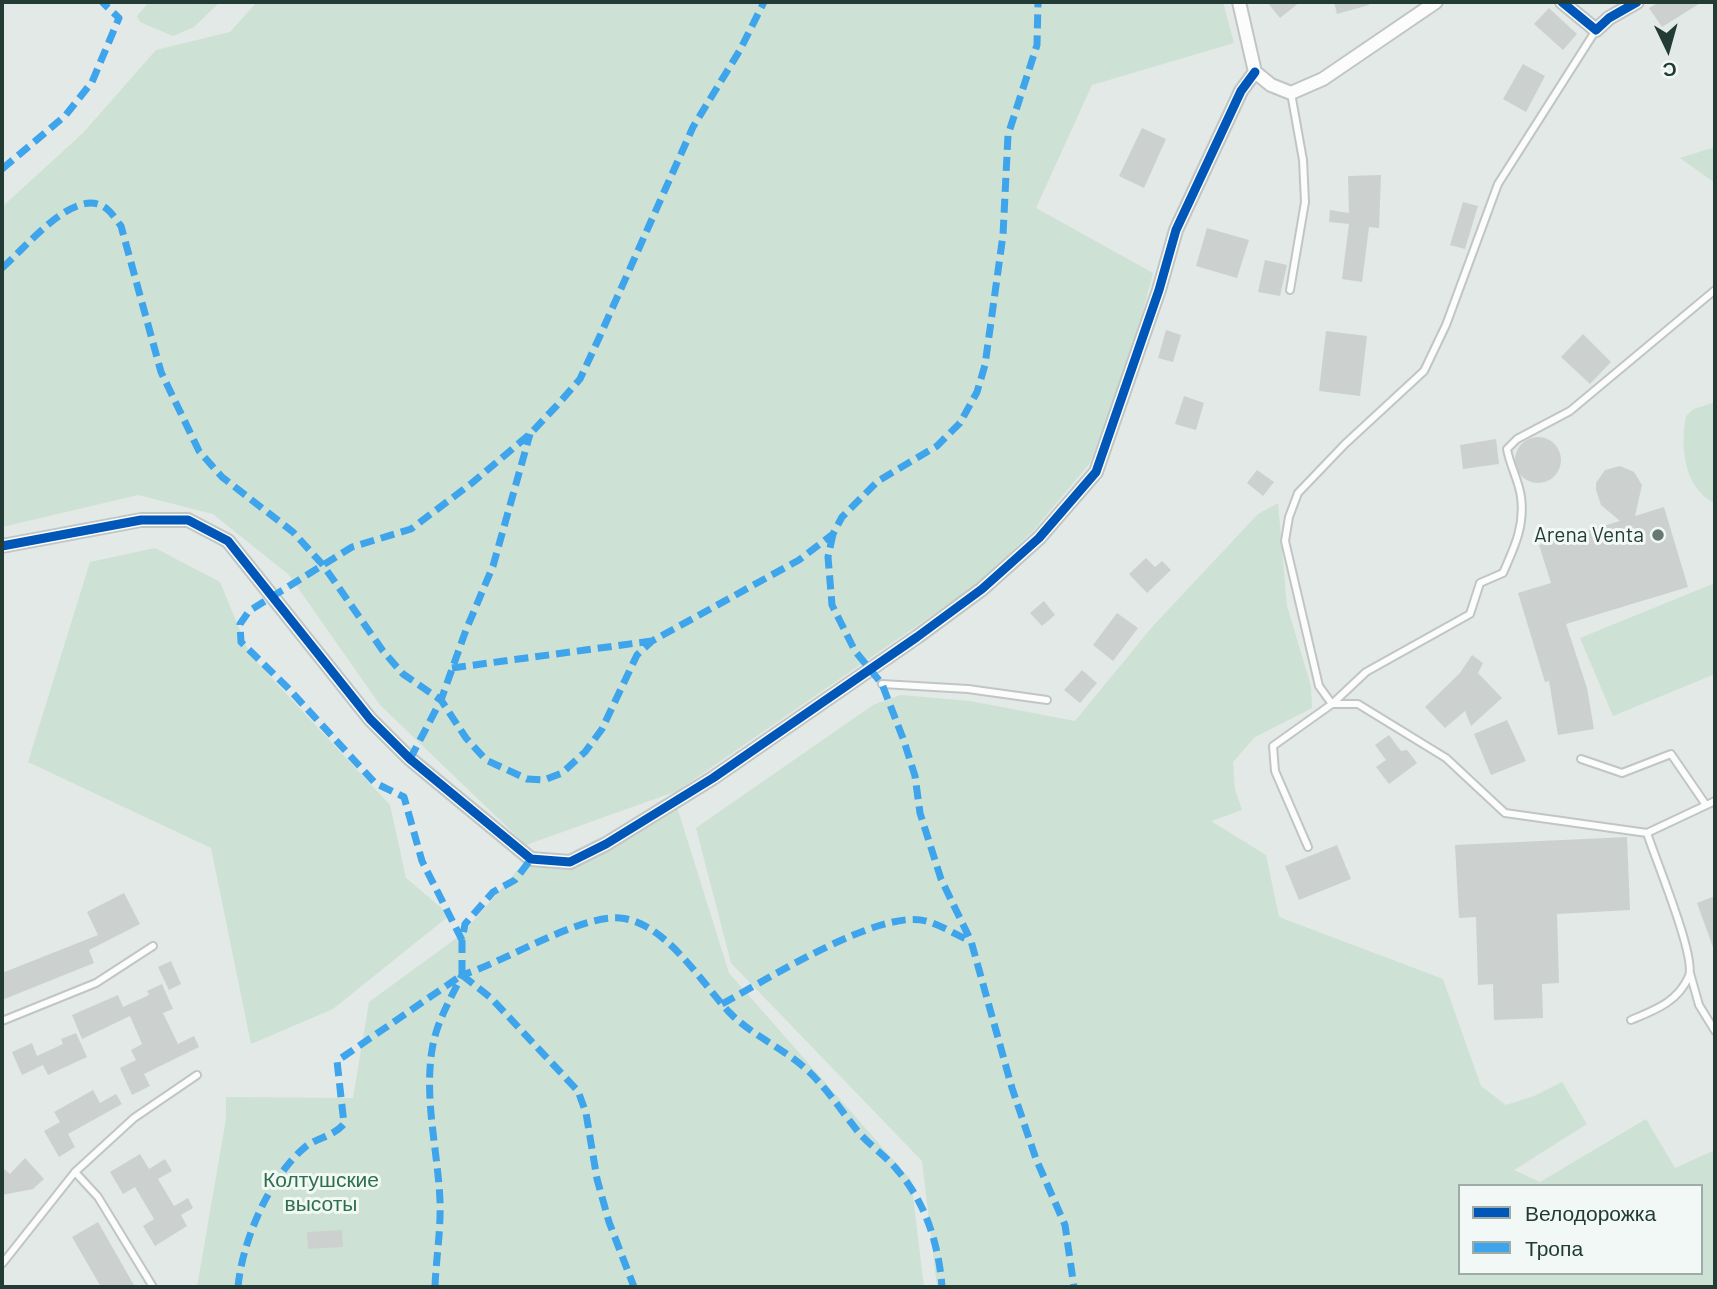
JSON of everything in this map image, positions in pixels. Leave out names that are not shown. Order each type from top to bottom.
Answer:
[{"type":"street","points":[[1239,2],[1251,44],[1255,72],[1271,85],[1291,93],[1323,79],[1436,2]]},
{"type":"street","points":[[1562,2],[1596,30],[1609,18],[1637,2]]},
{"type":"street","points":[[2,546],[141,520],[188,520],[228,541],[370,719],[410,759],[531,859],[570,862],[606,844],[713,778],[917,637],[982,589],[1047,528],[1096,471],[1159,290],[1175,230],[1241,91],[1255,72]]},
{"type":"lane","points":[[1332,704],[1319,685],[1285,541],[1289,517],[1298,493],[1345,444],[1424,371],[1446,325],[1498,184],[1596,30]]},
{"type":"lane","points":[[1290,290],[1305,202],[1303,160],[1291,93]]},
{"type":"lane","points":[[1308,847],[1275,771],[1273,746],[1332,704],[1366,672],[1470,614],[1480,583],[1503,573],[1521,531],[1521,496],[1510,468],[1507,449],[1517,439],[1570,411],[1715,290]]},
{"type":"lane","points":[[882,684],[968,689],[1047,700]]},
{"type":"lane","points":[[1332,704],[1358,704],[1446,758],[1505,813],[1647,833],[1715,801]]},
{"type":"lane","points":[[1581,759],[1622,773],[1671,754],[1706,805]]},
{"type":"lane","points":[[1647,833],[1686,943],[1690,973],[1699,1005],[1715,1031]]},
{"type":"lane","points":[[2,1021],[96,983],[153,946]]},
{"type":"lane","points":[[1631,1020],[1661,1008],[1680,992],[1690,973]]},
{"type":"lane","points":[[2,1264],[75,1172],[134,1118],[197,1075]]},
{"type":"lane","points":[[75,1172],[98,1197],[153,1287]]},
{"type":"green space","points":[[149,2],[225,2],[219,3],[194,27],[173,36],[140,22],[137,16]]},
{"type":"green space","points":[[257,2],[1223,2],[1234,43],[1092,85],[1036,208],[1153,273],[1132,353],[1090,463],[1033,531],[976,585],[677,791],[526,845],[380,705],[289,575],[213,514],[138,495],[2,527],[2,207],[83,133],[156,50],[230,32]]},
{"type":"green space","points":[[1715,147],[1715,183],[1680,158]]},
{"type":"green space","points":[[1715,402],[1714,503],[1704,496],[1690,477],[1684,453],[1684,428],[1686,416],[1694,409]]},
{"type":"green space","points":[[1278,503],[1287,606],[1311,686],[1312,708],[1255,737],[1233,762],[1235,789],[1242,810],[1211,821],[1266,855],[1279,917],[1443,979],[1481,1086],[1506,1105],[1534,1096],[1562,1082],[1587,1124],[1514,1170],[1540,1182],[1646,1119],[1675,1168],[1715,1150],[1715,1287],[937,1287],[922,1161],[731,963],[696,828],[873,705],[901,695],[970,701],[1075,721],[1152,627],[1258,514]]},
{"type":"green space","points":[[155,548],[220,582],[250,655],[390,805],[406,878],[450,915],[333,1009],[251,1044],[211,848],[28,762],[90,562]]},
{"type":"green space","points":[[1715,583],[1715,674],[1613,716],[1580,638]]},
{"type":"green space","name":"Колтушские высоты","points":[[677,807],[729,973],[911,1180],[924,1287],[197,1287],[226,1119],[226,1097],[353,1098],[369,1002],[462,934],[521,866],[577,859]]},
{"type":"building","points":[[1267,2],[1300,2],[1280,18]]},
{"type":"building","points":[[1334,2],[1368,2],[1369,5],[1337,14]]},
{"type":"building","points":[[1659,2],[1702,2],[1662,27],[1649,8]]},
{"type":"building","points":[[1549,8],[1577,34],[1563,50],[1534,24]]},
{"type":"building","points":[[1523,64],[1545,76],[1526,112],[1503,99]]},
{"type":"building","points":[[1142,128],[1166,139],[1144,188],[1119,176]]},
{"type":"building","points":[[1381,175],[1379,228],[1369,227],[1362,282],[1342,279],[1349,224],[1329,222],[1330,210],[1349,213],[1348,176]]},
{"type":"building","points":[[1463,202],[1478,206],[1465,249],[1450,245]]},
{"type":"building","points":[[1207,228],[1249,240],[1237,278],[1196,266]]},
{"type":"building","points":[[1265,260],[1287,265],[1280,296],[1258,292]]},
{"type":"building","points":[[1166,330],[1181,335],[1173,362],[1158,358]]},
{"type":"building","points":[[1326,331],[1367,336],[1360,396],[1319,391]]},
{"type":"building","points":[[1583,334],[1611,362],[1590,384],[1561,357]]},
{"type":"building","points":[[1184,396],[1204,403],[1196,430],[1175,424]]},
{"type":"building","points":[[1538,437],[1554,444],[1561,460],[1554,476],[1538,483],[1522,476],[1515,460],[1522,444]]},
{"type":"building","points":[[1496,439],[1499,464],[1463,469],[1460,445]]},
{"type":"building","points":[[1620,466],[1634,472],[1642,485],[1635,516],[1664,507],[1688,587],[1566,624],[1587,688],[1594,729],[1558,735],[1549,681],[1545,682],[1518,593],[1551,583],[1539,545],[1620,521],[1601,505],[1596,483],[1605,470]]},
{"type":"building","points":[[1257,470],[1274,482],[1263,496],[1247,483]]},
{"type":"building","points":[[1146,558],[1155,567],[1162,561],[1171,570],[1147,593],[1129,574]]},
{"type":"building","points":[[1044,601],[1055,615],[1042,626],[1030,613]]},
{"type":"building","points":[[1117,613],[1138,628],[1113,661],[1093,645]]},
{"type":"building","points":[[1472,655],[1483,663],[1478,673],[1502,698],[1471,726],[1465,711],[1445,728],[1425,707],[1460,673]]},
{"type":"building","points":[[1082,670],[1097,683],[1080,703],[1064,690]]},
{"type":"building","points":[[1507,720],[1526,761],[1491,775],[1474,734]]},
{"type":"building","points":[[1389,735],[1401,751],[1407,750],[1417,763],[1389,784],[1376,767],[1386,760],[1375,745]]},
{"type":"building","points":[[1627,837],[1630,910],[1557,914],[1559,983],[1542,984],[1543,1018],[1494,1020],[1493,984],[1478,985],[1476,917],[1459,918],[1455,845]]},
{"type":"building","points":[[1337,845],[1351,879],[1299,900],[1285,866]]},
{"type":"building","points":[[124,893],[140,924],[89,950],[94,963],[2,1000],[2,973],[98,935],[87,912]]},
{"type":"building","points":[[1715,896],[1715,950],[1714,950],[1697,903]]},
{"type":"building","points":[[171,961],[181,984],[169,990],[158,967]]},
{"type":"building","points":[[162,984],[173,1009],[163,1013],[178,1044],[194,1036],[199,1047],[144,1074],[150,1086],[132,1095],[120,1068],[136,1060],[131,1050],[142,1044],[130,1016],[82,1039],[72,1015],[118,995],[123,1007],[149,995],[147,991]]},
{"type":"building","points":[[76,1033],[87,1057],[48,1075],[43,1065],[22,1075],[12,1052],[32,1043],[37,1056],[63,1044],[61,1039]]},
{"type":"building","points":[[93,1090],[100,1103],[116,1094],[122,1104],[68,1134],[75,1147],[59,1157],[44,1131],[60,1122],[54,1112]]},
{"type":"building","points":[[140,1154],[149,1169],[165,1159],[172,1171],[158,1179],[174,1206],[188,1198],[193,1208],[181,1215],[187,1226],[155,1246],[143,1226],[154,1219],[135,1187],[123,1194],[110,1172]]},
{"type":"building","points":[[25,1158],[44,1179],[33,1189],[2,1195],[2,1167],[10,1174]]},
{"type":"building","points":[[98,1222],[135,1287],[101,1287],[72,1237]]},
{"type":"building","points":[[342,1230],[343,1247],[308,1249],[307,1232]]},
{"type":"marked path","points":[[2,169],[65,116],[92,82],[119,18],[102,2]]},
{"type":"marked path","points":[[462,940],[422,861],[404,797],[375,783],[288,688],[241,642],[240,624],[249,611],[352,547],[411,529],[472,483],[530,434],[580,379],[693,127],[740,50],[764,2]]},
{"type":"marked path","points":[[2,268],[66,211],[94,203],[107,209],[121,226],[161,372],[199,451],[222,477],[293,532],[323,565],[383,651],[403,674],[441,700],[466,738],[486,760],[527,779],[544,780],[562,773],[585,752],[602,729],[637,655],[652,641],[799,560],[833,534],[842,517],[878,481],[937,446],[960,423],[977,392],[985,365],[1003,235],[1008,135],[1037,45],[1038,2]]},
{"type":"marked path","points":[[410,759],[441,700],[493,566],[530,434]]},
{"type":"marked path","points":[[833,534],[828,557],[832,605],[855,651],[882,684],[904,741],[915,776],[920,813],[941,879],[971,941],[1012,1088],[1036,1159],[1065,1225],[1074,1287]]},
{"type":"marked path","points":[[452,668],[652,641]]},
{"type":"marked path","points":[[238,1287],[251,1231],[279,1176],[304,1148],[335,1132],[344,1124],[337,1061],[462,975],[465,924],[493,892],[515,880],[531,859]]},
{"type":"marked path","points":[[435,1287],[440,1201],[430,1107],[430,1069],[437,1030],[462,975],[563,931],[603,919],[620,918],[652,930],[667,942],[729,1012],[814,1076],[860,1134],[894,1166],[908,1183],[929,1226],[938,1256],[942,1287]]},
{"type":"marked path","points":[[722,1004],[823,949],[881,925],[906,920],[926,921],[971,941]]},
{"type":"marked path","points":[[462,975],[491,998],[578,1091],[586,1113],[597,1179],[609,1222],[634,1287]]},
{"type":"cycle path","points":[[1562,2],[1596,30],[1609,18],[1637,2]]},
{"type":"cycle path","points":[[2,546],[141,520],[188,520],[228,541],[370,719],[410,759],[531,859],[570,862],[606,844],[713,778],[917,637],[982,589],[1039,538],[1096,472],[1159,290],[1176,230],[1241,91],[1255,72]]},
{"type":"place","name":"Arena Venta","points":[[1658,535]]}]
